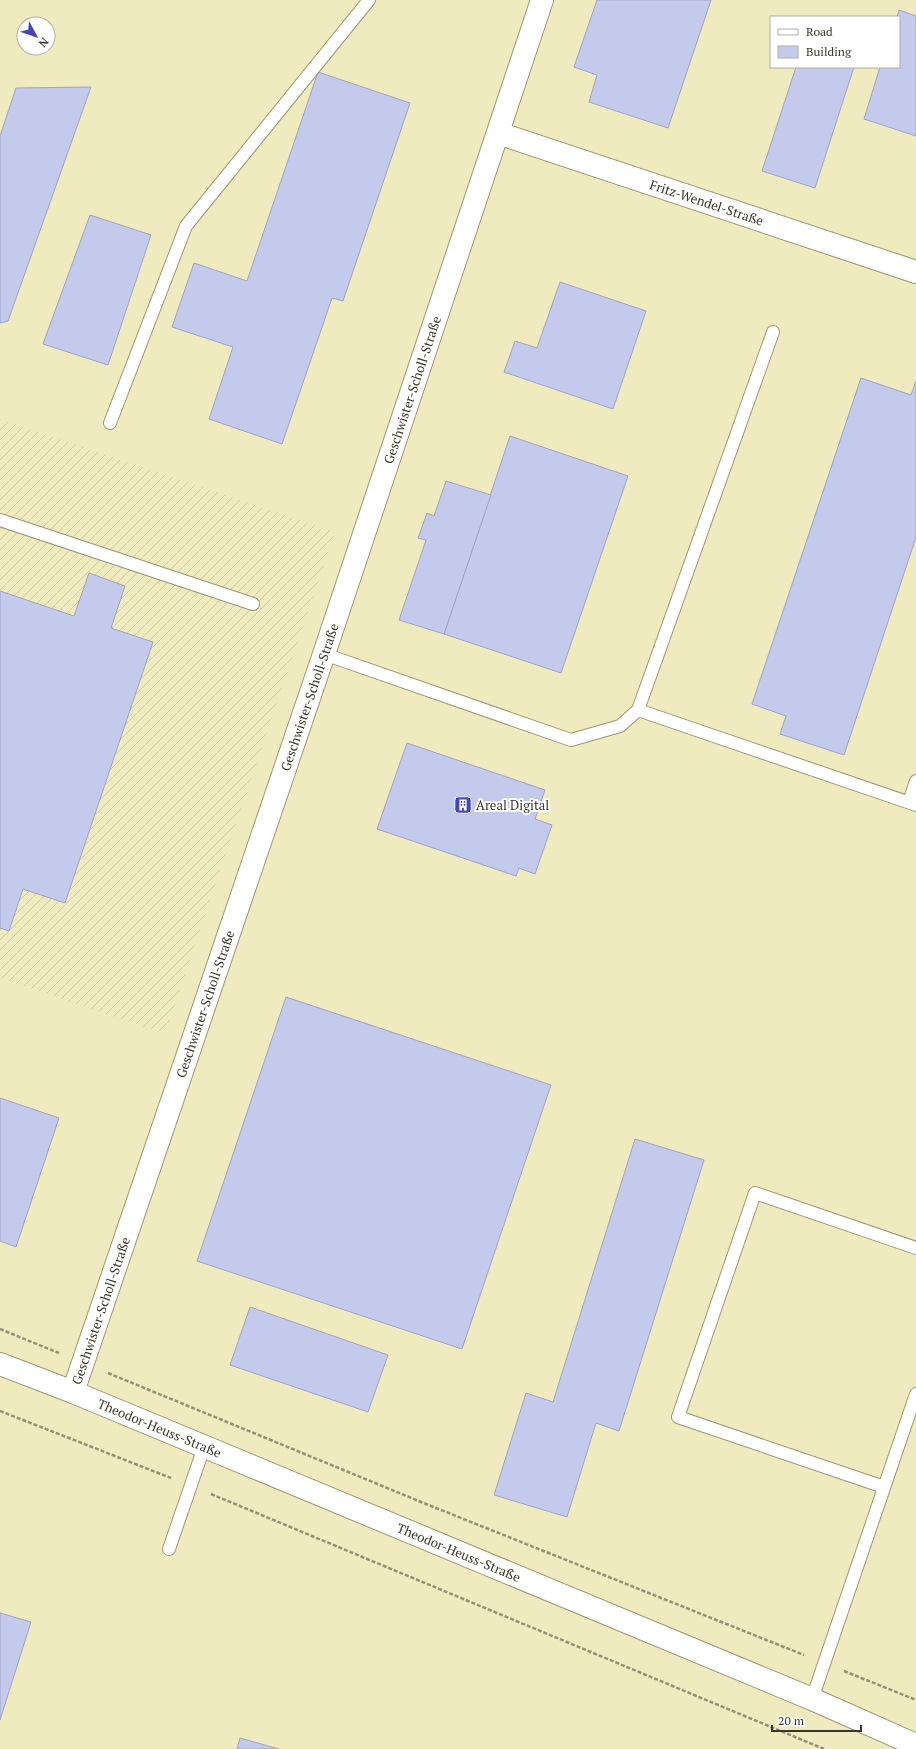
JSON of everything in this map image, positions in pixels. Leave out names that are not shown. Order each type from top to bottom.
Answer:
[{"type":"street","name":"Geschwister-Scholl-Straße","points":[[73,1392],[324,654],[542,0]]},
{"type":"street","name":"Fritz-Wendel-Straße","points":[[498,133],[916,272]]},
{"type":"street","name":"Theodor-Heuss-Straße","points":[[0,1364],[73,1392],[812,1699],[916,1745]]},
{"type":"lane","points":[[110,423],[186,226],[369,0]]},
{"type":"lane","points":[[324,654],[571,740],[620,726],[638,710],[773,332]]},
{"type":"lane","points":[[0,520],[253,604]]},
{"type":"lane","points":[[638,710],[912,803],[916,781]]},
{"type":"lane","points":[[884,1487],[678,1417],[755,1193],[916,1248]]},
{"type":"lane","points":[[812,1699],[916,1394]]},
{"type":"lane","points":[[169,1549],[204,1447]]},
{"type":"path","points":[[0,1329],[426,1504],[916,1700]]},
{"type":"path","points":[[0,1411],[190,1486],[824,1749]]},
{"type":"shaded area","points":[[0,0],[916,0],[916,1749],[0,1749]]},
{"type":"shaded area","points":[[0,419],[335,532],[165,1034],[0,978]]},
{"type":"building","points":[[597,0],[711,0],[668,128],[589,102],[597,75],[574,67]]},
{"type":"building","points":[[899,10],[916,16],[916,136],[864,119],[880,68],[900,68],[900,16],[897,16]]},
{"type":"building","points":[[796,68],[854,68],[815,188],[762,171]]},
{"type":"building","points":[[318,72],[410,103],[343,301],[332,298],[282,444],[209,419],[233,347],[172,327],[194,263],[247,281]]},
{"type":"building","points":[[91,87],[8,321],[0,323],[0,136],[16,88]]},
{"type":"building","points":[[90,215],[151,235],[108,365],[43,344]]},
{"type":"building","points":[[560,282],[646,311],[613,409],[504,372],[515,341],[537,348]]},
{"type":"building","points":[[861,378],[911,395],[916,381],[916,537],[844,755],[780,734],[786,716],[752,704]]},
{"type":"building","points":[[510,436],[628,476],[561,673],[444,634]]},
{"type":"building","points":[[446,481],[491,495],[444,634],[399,620],[426,540],[418,538],[427,513],[434,516]]},
{"type":"building","points":[[89,573],[125,586],[111,628],[153,642],[65,903],[23,889],[9,931],[0,928],[0,591],[74,616]]},
{"type":"building","name":"Areal Digital","points":[[407,743],[545,790],[535,819],[552,825],[535,874],[519,868],[516,876],[377,829]]},
{"type":"building","points":[[286,997],[551,1085],[462,1349],[197,1261]]},
{"type":"building","points":[[0,1098],[59,1118],[16,1247],[0,1241]]},
{"type":"building","points":[[635,1139],[704,1160],[619,1431],[596,1423],[567,1517],[494,1495],[526,1393],[553,1402]]},
{"type":"building","points":[[250,1307],[388,1355],[368,1412],[230,1365]]},
{"type":"building","points":[[0,1613],[31,1622],[0,1720]]},
{"type":"building","points":[[240,1738],[279,1749],[237,1749]]},
{"type":"place","name":"Areal Digital","points":[[463,805]]}]
